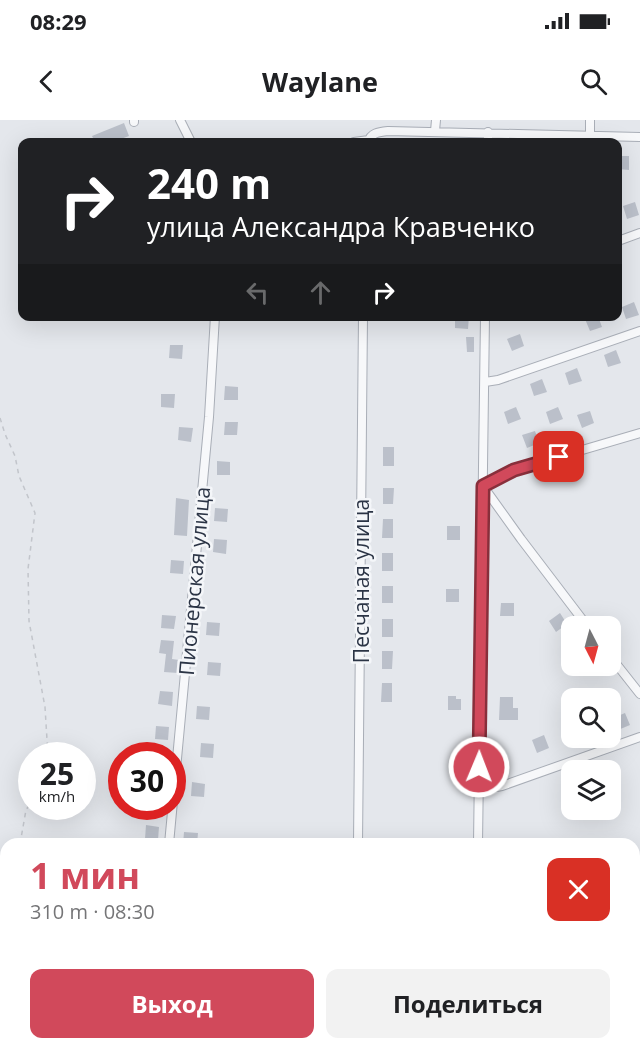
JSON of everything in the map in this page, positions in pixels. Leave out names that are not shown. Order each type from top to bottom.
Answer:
[{"type":"street","points":[[180,120],[189,138]]},
{"type":"street","points":[[435,131],[436,120]]},
{"type":"street","points":[[590,120],[590,136]]},
{"type":"street","points":[[370,138],[377,132],[388,130],[640,137]]},
{"type":"street","points":[[488,132],[488,138]]},
{"type":"street","points":[[622,240],[640,233]]},
{"type":"street","name":"Пионерская улица","points":[[170,838],[209,417],[215,321]]},
{"type":"street","name":"Песчаная улица","points":[[358,838],[363,321]]},
{"type":"street","points":[[478,838],[486,321]]},
{"type":"street","points":[[484,382],[498,380],[640,331]]},
{"type":"street","points":[[483,486],[514,470],[640,433]]},
{"type":"street","points":[[483,486],[580,616]]},
{"type":"street","points":[[621,670],[640,694]]},
{"type":"street","points":[[479,790],[502,786],[640,737]]},
{"type":"path","points":[[0,418],[15,456],[22,484],[35,513],[28,569],[29,621],[45,707],[47,742]]},
{"type":"path","points":[[21,838],[25,820]]},
{"type":"building","points":[[124,123],[129,136],[93,138],[92,136]]},
{"type":"building","points":[[622,156],[629,156],[629,170],[622,169]]},
{"type":"building","points":[[635,202],[639,215],[627,219],[623,206]]},
{"type":"building","points":[[634,302],[639,315],[626,319],[622,307]]},
{"type":"building","points":[[455,321],[469,321],[468,329],[455,328]]},
{"type":"building","points":[[586,321],[600,321],[602,327],[590,331]]},
{"type":"building","points":[[520,334],[524,346],[512,351],[507,339]]},
{"type":"building","points":[[466,337],[474,337],[474,352],[467,352]]},
{"type":"building","points":[[170,345],[183,345],[182,359],[169,358]]},
{"type":"building","points":[[616,350],[621,363],[608,367],[604,355]]},
{"type":"building","points":[[577,368],[582,381],[569,385],[565,373]]},
{"type":"building","points":[[542,379],[547,392],[534,396],[530,384]]},
{"type":"building","points":[[225,386],[238,387],[238,400],[224,400]]},
{"type":"building","points":[[161,394],[175,394],[174,408],[161,407]]},
{"type":"building","points":[[516,407],[521,419],[508,424],[504,412]]},
{"type":"building","points":[[558,407],[563,419],[550,424],[546,412]]},
{"type":"building","points":[[590,411],[594,423],[582,428],[577,415]]},
{"type":"building","points":[[225,422],[238,422],[237,435],[224,435]]},
{"type":"building","points":[[179,427],[193,428],[191,442],[178,440]]},
{"type":"building","points":[[535,431],[539,443],[527,448],[522,435]]},
{"type":"building","points":[[383,447],[394,447],[394,466],[383,466]]},
{"type":"building","points":[[217,461],[230,462],[230,475],[217,475]]},
{"type":"building","points":[[383,488],[394,488],[393,504],[383,504]]},
{"type":"building","points":[[176,498],[189,500],[187,536],[174,535]]},
{"type":"building","points":[[215,508],[228,509],[227,522],[214,521]]},
{"type":"building","points":[[383,519],[393,519],[393,538],[382,538]]},
{"type":"building","points":[[447,526],[460,526],[460,540],[447,540]]},
{"type":"building","points":[[214,539],[227,540],[226,554],[213,552]]},
{"type":"building","points":[[382,553],[393,553],[393,571],[382,571]]},
{"type":"building","points":[[171,560],[184,561],[183,574],[170,573]]},
{"type":"building","points":[[382,586],[393,586],[393,603],[382,603]]},
{"type":"building","points":[[446,589],[459,589],[459,602],[446,602]]},
{"type":"building","points":[[501,603],[514,603],[514,616],[500,616]]},
{"type":"building","points":[[560,613],[561,628],[556,632],[549,621]]},
{"type":"building","points":[[162,615],[176,616],[174,629],[161,628]]},
{"type":"building","points":[[382,619],[393,619],[393,637],[382,637]]},
{"type":"building","points":[[207,622],[220,623],[219,636],[206,635]]},
{"type":"building","points":[[161,640],[174,641],[172,659],[179,660],[178,673],[164,672],[166,654],[159,653]]},
{"type":"building","points":[[382,651],[393,651],[392,669],[382,669]]},
{"type":"building","points":[[208,662],[221,663],[220,676],[207,675]]},
{"type":"building","points":[[382,683],[392,683],[392,702],[381,702]]},
{"type":"building","points":[[160,691],[173,692],[172,706],[158,704]]},
{"type":"building","points":[[448,696],[461,699],[461,710],[448,710]]},
{"type":"building","points":[[500,697],[513,697],[513,708],[518,708],[518,720],[499,720]]},
{"type":"building","points":[[197,706],[210,707],[209,720],[196,719]]},
{"type":"building","points":[[625,713],[630,725],[621,729],[621,715]]},
{"type":"building","points":[[156,726],[169,727],[168,740],[155,739]]},
{"type":"building","points":[[544,735],[549,748],[537,753],[532,740]]},
{"type":"building","points":[[201,743],[214,744],[213,758],[200,757]]},
{"type":"building","points":[[192,782],[205,784],[204,797],[191,796]]},
{"type":"building","points":[[146,825],[159,827],[158,838],[145,838]]},
{"type":"building","points":[[184,832],[198,833],[198,838],[184,838]]},
{"type":"route","points":[[479,767],[483,486],[514,470],[559,457]]}]
